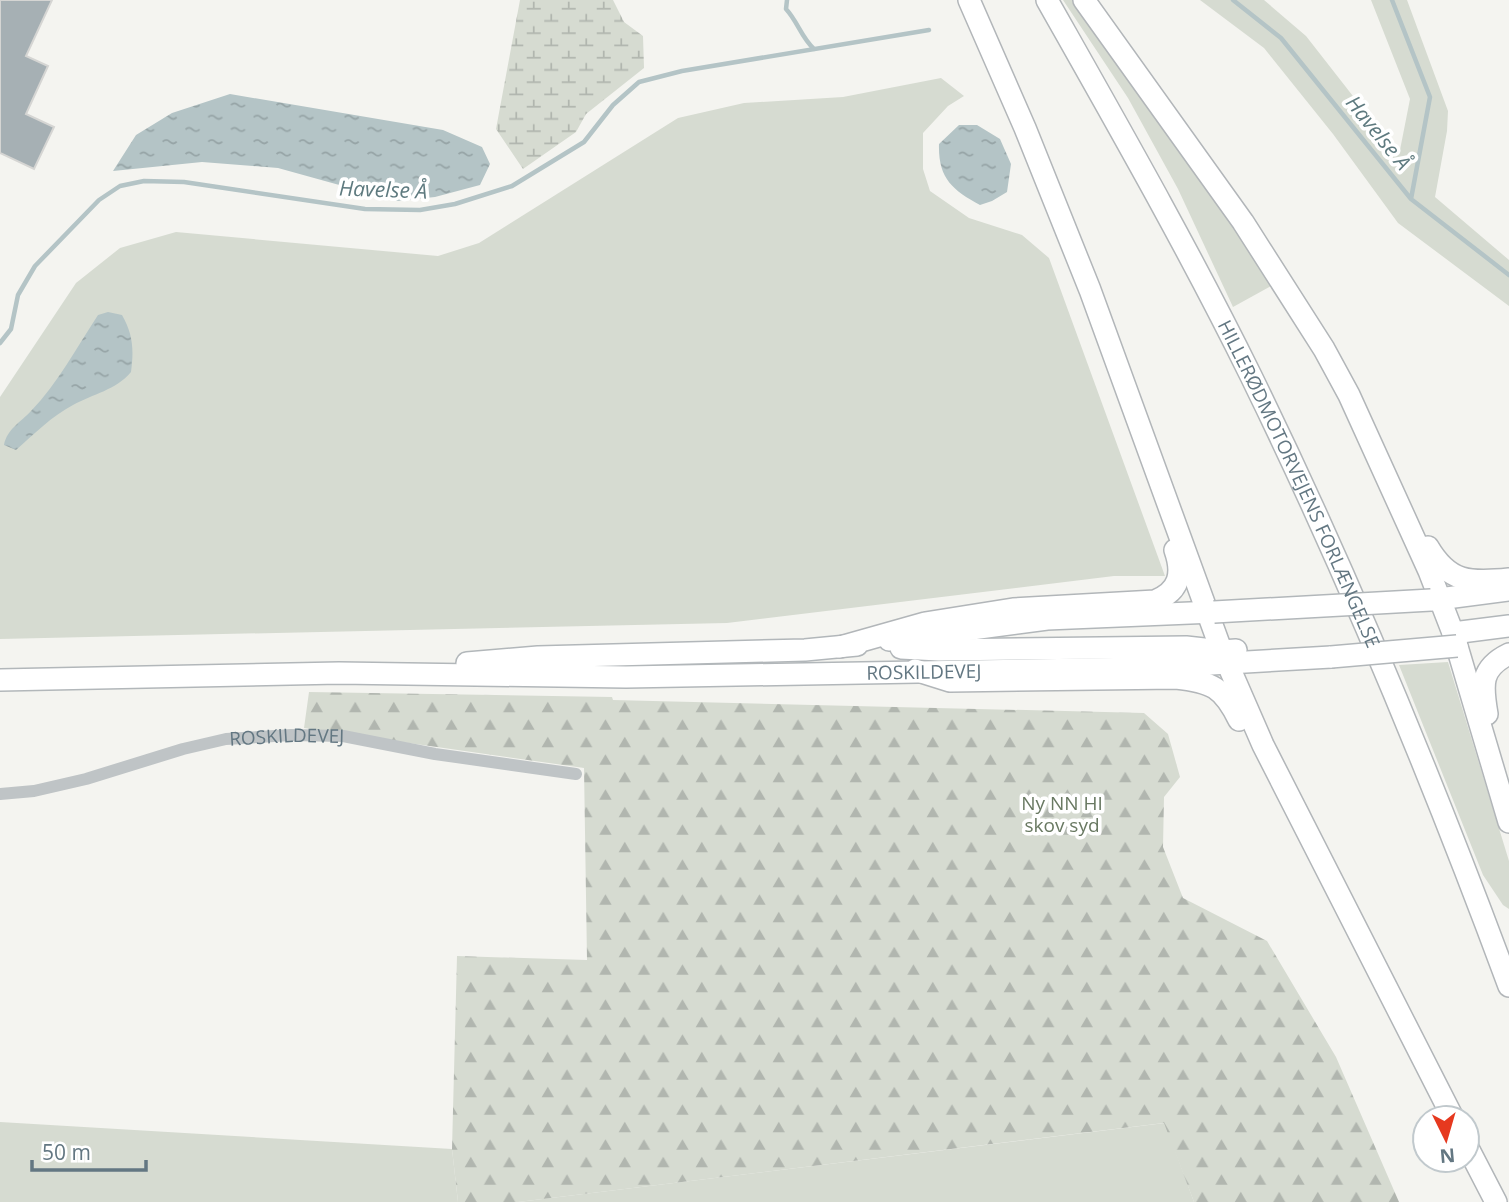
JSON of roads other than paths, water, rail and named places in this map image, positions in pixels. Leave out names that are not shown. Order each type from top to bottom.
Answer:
[{"type":"main road","points":[[969,0],[1030,140],[1090,290],[1211,612],[1225,658],[1263,745],[1446,1104]]},
{"type":"main road","name":"HILLERØDMOTORVEJENS FORLÆNGELSE","points":[[1047,0],[1135,155],[1256,388],[1350,591],[1477,900],[1509,986]]},
{"type":"main road","points":[[1084,0],[1243,222],[1324,349],[1373,433],[1420,535],[1435,560],[1452,576],[1465,580],[1509,579]]},
{"type":"main road","points":[[840,647],[925,622],[1000,611],[1155,601],[1174,588],[1180,565],[1130,424],[1117,364]]},
{"type":"main road","points":[[1349,395],[1429,570],[1435,599],[1455,640],[1509,822]]},
{"type":"main road","name":"ROSKILDEVEJ","points":[[339,674],[538,657],[741,653],[840,647],[1048,619],[1435,599],[1509,590]]},
{"type":"main road","name":"ROSKILDEVEJ","points":[[1455,640],[1509,626]]},
{"type":"main road","name":"ROSKILDEVEJ","points":[[0,680],[339,674],[626,677],[1143,667],[1455,640],[1509,640]]},
{"type":"main road","name":"ROSKILDEVEJ","points":[[840,647],[939,650],[1186,647],[1225,658]]},
{"type":"main road","points":[[1509,654],[1489,668],[1483,690],[1495,749],[1509,797]]},
{"type":"main road","points":[[915,670],[950,681],[1176,678],[1200,681],[1218,688],[1233,707],[1337,909],[1375,965]]},
{"type":"main road","points":[[1481,1173],[1496,1202]]},
{"type":"street","name":"ROSKILDEVEJ","points":[[0,794],[34,791],[86,779],[183,749],[226,739],[290,735],[343,736],[435,754],[576,774]]},
{"type":"water","points":[[230,94],[443,130],[482,147],[490,164],[480,185],[435,197],[397,201],[278,168],[202,162],[113,171],[136,135],[172,113]]},
{"type":"water","points":[[959,125],[977,125],[1000,139],[1011,164],[1007,192],[992,201],[980,205],[954,188],[944,174],[939,144]]},
{"type":"water","points":[[108,312],[122,315],[128,329],[132,349],[131,372],[111,387],[65,409],[16,450],[4,445],[11,430],[50,389],[98,315]]},
{"type":"waterway","points":[[787,0],[786,9],[814,49]]},
{"type":"waterway","name":"Havelse Å","points":[[1233,0],[1281,38],[1411,199],[1509,275]]},
{"type":"waterway","points":[[1392,0],[1430,97],[1411,199]]},
{"type":"waterway","name":"Havelse Å","points":[[0,343],[11,329],[18,295],[35,266],[99,200],[120,186],[144,181],[184,182],[365,209],[420,210],[455,204],[512,186],[584,142],[613,105],[639,82],[682,71],[929,30]]},
{"type":"park label","name":"Ny NN HI skov syd","points":[[1062,814]]}]
